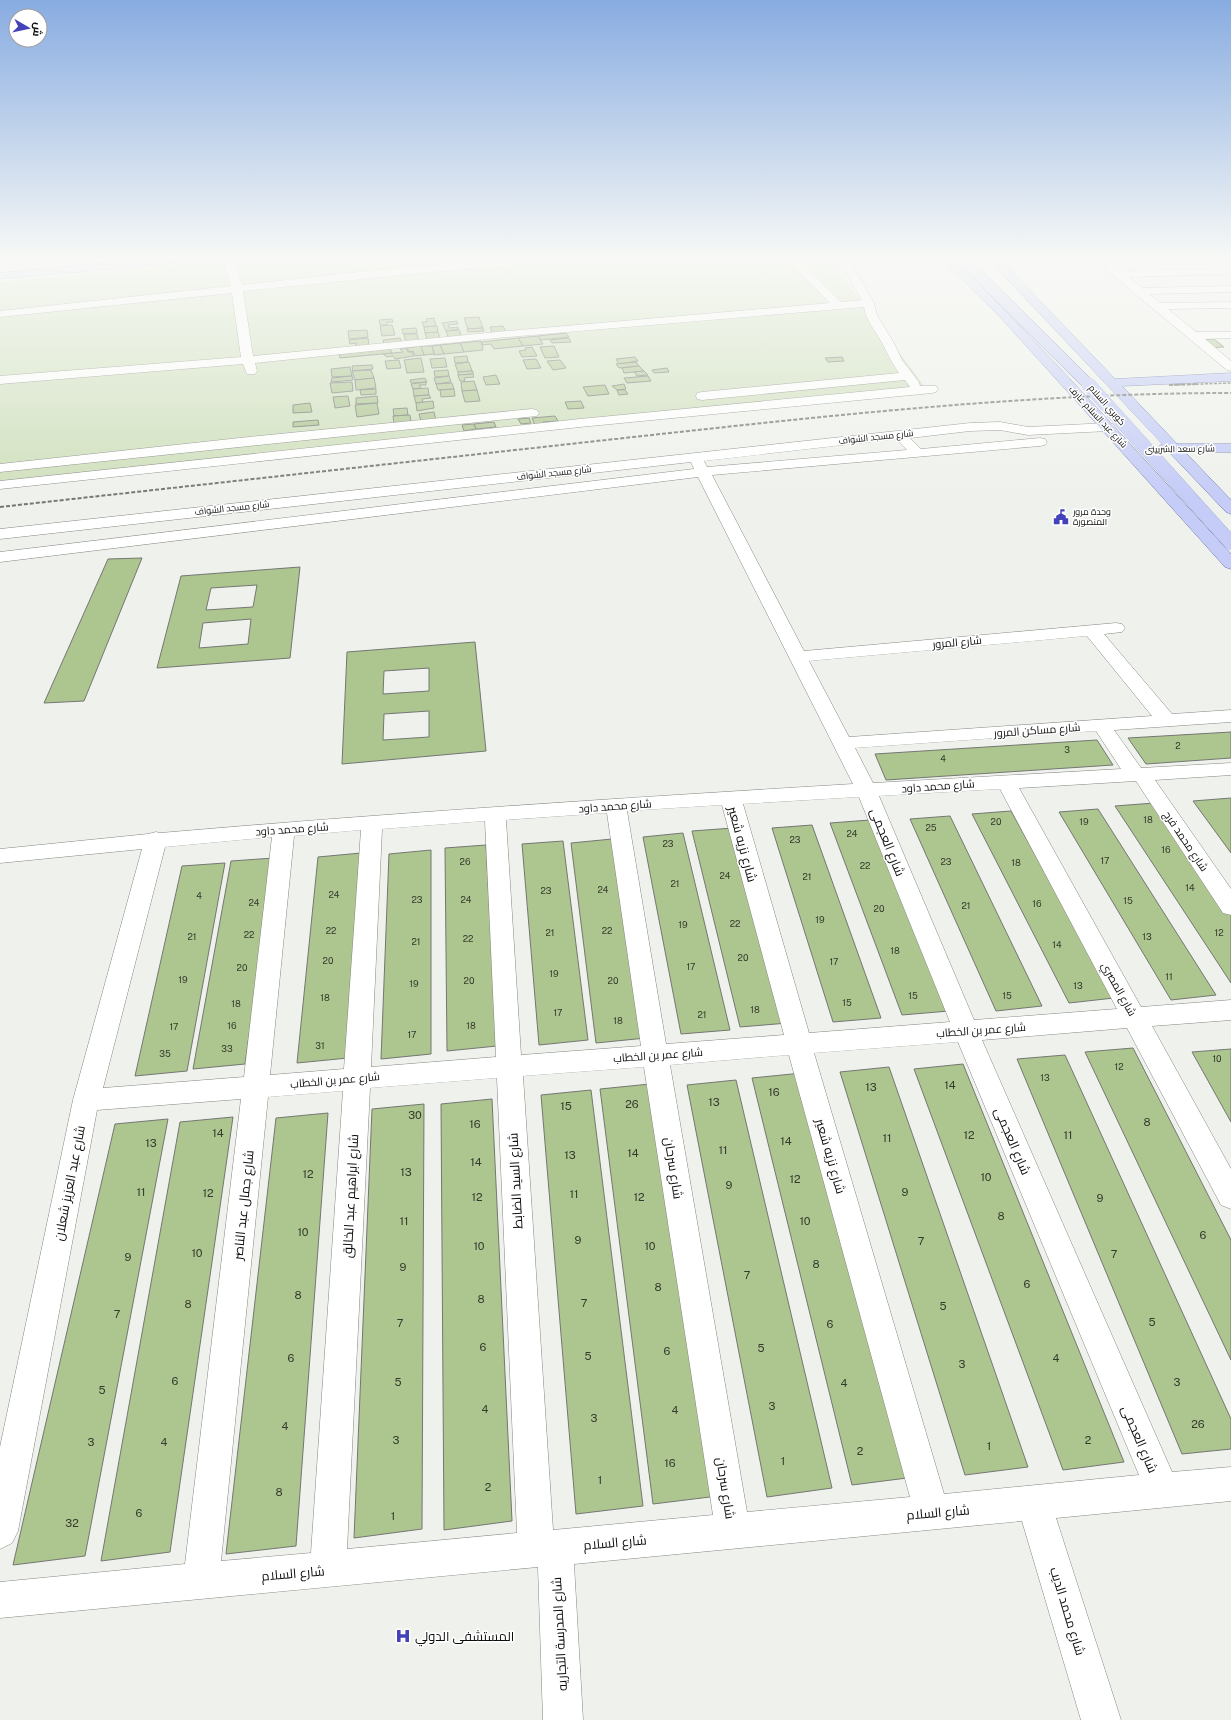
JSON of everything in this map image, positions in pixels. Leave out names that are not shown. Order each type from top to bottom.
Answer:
[{"type":"main road","name":"شارع عبد السلام عارف","points":[[1024,336],[1129,449],[1231,564]]},
{"type":"main road","name":"كوبري السلام","points":[[1041,336],[1081,376],[1231,543]]},
{"type":"main road","name":"كوبري السلام","points":[[1058,336],[1088,366],[1231,521]]},
{"type":"main road","points":[[1067,336],[1231,509]]},
{"type":"main road","points":[[1055,370],[1096,368]]},
{"type":"main road","points":[[1111,383],[1231,377]]},
{"type":"main road","name":"شارع سعد الشربينى","points":[[1129,449],[1231,448]]},
{"type":"street","points":[[243,336],[249,366]]},
{"type":"street","points":[[225,374],[249,366],[489,336]]},
{"type":"street","points":[[0,380],[249,366],[617,336]]},
{"type":"street","points":[[0,484],[580,423],[926,390],[908,376],[896,360],[884,336]]},
{"type":"street","points":[[1192,336],[1231,367]]},
{"type":"street","points":[[1215,354],[1231,354]]},
{"type":"street","points":[[689,397],[908,376]]},
{"type":"street","points":[[0,468],[545,412]]},
{"type":"street","name":"شارع مسجد الشواف","points":[[0,534],[698,464],[900,435],[984,426],[1000,426],[1028,431],[1112,431]]},
{"type":"street","points":[[0,557],[698,464],[918,453],[1112,431]]},
{"type":"street","points":[[900,435],[918,453]]},
{"type":"street","name":"شارع العجمى","points":[[698,464],[867,791],[966,1031],[1162,1490]]},
{"type":"street","name":"شارع المرور","points":[[797,657],[1116,628]]},
{"type":"street","points":[[1091,630],[1167,721]]},
{"type":"street","name":"شارع مساكن المرور","points":[[842,743],[1231,716]]},
{"type":"street","name":"شارع محمد فرج","points":[[1102,726],[1138,774],[1231,907]]},
{"type":"street","name":"شارع محمد داود","points":[[0,856],[156,839],[495,814],[1231,769]]},
{"type":"street","name":"شارع المصري","points":[[1006,782],[1231,1196]]},
{"type":"street","name":"شارع نزيه شعير","points":[[731,799],[932,1512]]},
{"type":"street","name":"شارع سرحان","points":[[616,806],[733,1531]]},
{"type":"street","name":"شارع السيد الضابط","points":[[495,814],[509,1067],[545,1548]]},
{"type":"street","name":"شارع ابراهيم عبد الخالق","points":[[328,1569],[372,823]]},
{"type":"street","name":"شارع جمال عبد الناصر","points":[[201,1581],[284,829]]},
{"type":"street","name":"شارع عبد العزيز شعلان","points":[[0,1531],[86,1100],[156,839]]},
{"type":"street","name":"شارع عمر بن الخطاب","points":[[86,1100],[1231,1010]]},
{"type":"street","name":"شارع السلام","points":[[0,1600],[1231,1484]]},
{"type":"street","name":"شارع محمد الديب","points":[[1034,1503],[1101,1720]]},
{"type":"street","name":"شارع المدرسة التجاريه","points":[[545,1548],[563,1720]]},
{"type":"green space","points":[[0,336],[887,336],[924,386],[0,487]]},
{"type":"building","points":[[349,336],[368,337],[349,339]]},
{"type":"building","points":[[405,336],[418,336],[419,342],[406,343]]},
{"type":"building","points":[[426,336],[439,336],[441,341],[428,342]]},
{"type":"building","points":[[448,336],[461,336],[462,338],[449,339]]},
{"type":"building","points":[[538,336],[569,337],[541,340]]},
{"type":"building","points":[[538,336],[543,344],[523,346],[518,338]]},
{"type":"building","points":[[368,338],[369,346],[356,347],[356,343],[350,344],[349,340]]},
{"type":"building","points":[[400,338],[402,343],[384,345],[383,340]]},
{"type":"building","points":[[518,338],[523,346],[494,349],[491,344],[483,345],[481,342]]},
{"type":"building","points":[[569,338],[571,342],[552,343],[550,340]]},
{"type":"building","points":[[1214,339],[1224,347],[1210,348],[1200,340]]},
{"type":"building","points":[[481,341],[483,350],[464,352],[460,343]]},
{"type":"building","points":[[460,343],[464,352],[444,354],[440,345]]},
{"type":"building","points":[[440,345],[444,354],[434,355],[432,346]]},
{"type":"building","points":[[421,346],[425,355],[415,356],[413,351],[409,352],[407,348]]},
{"type":"building","points":[[421,346],[432,346],[434,354],[424,355]]},
{"type":"building","points":[[554,346],[559,357],[545,358],[540,347]]},
{"type":"building","points":[[532,347],[537,356],[522,357],[519,351]]},
{"type":"building","points":[[406,348],[408,352],[412,352],[414,356],[395,359],[393,356],[387,357],[383,354],[403,352],[400,349]]},
{"type":"building","points":[[390,349],[392,353],[340,358],[339,354]]},
{"type":"building","points":[[467,356],[468,362],[455,363],[454,357]]},
{"type":"building","points":[[635,357],[638,361],[619,364],[616,359]]},
{"type":"building","points":[[842,357],[844,361],[828,362],[825,358]]},
{"type":"building","points":[[421,358],[424,372],[407,373],[404,360]]},
{"type":"building","points":[[445,358],[447,367],[432,368],[430,359]]},
{"type":"building","points":[[536,359],[541,368],[527,369],[523,360]]},
{"type":"building","points":[[399,360],[401,368],[387,369],[385,361]]},
{"type":"building","points":[[560,360],[566,368],[553,370],[547,361]]},
{"type":"building","points":[[469,362],[472,371],[458,372],[455,364]]},
{"type":"building","points":[[636,362],[639,366],[619,368],[616,364]]},
{"type":"building","points":[[372,365],[373,369],[353,371],[352,366]]},
{"type":"building","points":[[639,366],[644,371],[624,373],[622,368]]},
{"type":"building","points":[[350,367],[352,376],[332,377],[331,369]]},
{"type":"building","points":[[667,368],[669,372],[654,373],[652,370]]},
{"type":"building","points":[[371,370],[374,378],[355,380],[352,371]]},
{"type":"building","points":[[448,370],[449,376],[435,377],[434,371]]},
{"type":"building","points":[[473,371],[473,374],[458,375],[458,372]]},
{"type":"building","points":[[644,371],[648,375],[637,376],[634,372]]},
{"type":"building","points":[[473,374],[474,377],[464,378],[465,381],[460,381],[458,375]]},
{"type":"building","points":[[496,375],[500,384],[486,385],[483,377]]},
{"type":"building","points":[[352,376],[353,380],[331,382],[332,378]]},
{"type":"building","points":[[449,376],[451,382],[436,384],[434,378]]},
{"type":"building","points":[[648,376],[651,381],[627,383],[624,378]]},
{"type":"building","points":[[374,378],[376,388],[356,390],[355,380]]},
{"type":"building","points":[[425,378],[427,382],[411,383],[410,380]]},
{"type":"building","points":[[474,381],[477,390],[462,391],[461,382]]},
{"type":"building","points":[[352,382],[353,391],[332,393],[330,383]]},
{"type":"building","points":[[426,382],[426,385],[419,385],[421,388],[413,389],[411,384]]},
{"type":"building","points":[[452,383],[454,389],[438,390],[436,384]]},
{"type":"building","points":[[624,384],[626,389],[617,390],[612,386]]},
{"type":"building","points":[[605,385],[609,394],[588,396],[583,387]]},
{"type":"building","points":[[428,388],[429,395],[414,396],[413,389]]},
{"type":"building","points":[[376,389],[376,394],[361,395],[360,390]]},
{"type":"building","points":[[454,389],[455,396],[441,397],[440,390]]},
{"type":"building","points":[[477,390],[480,401],[465,402],[462,391]]},
{"type":"building","points":[[617,390],[625,390],[628,394],[619,395]]},
{"type":"building","points":[[429,395],[431,398],[422,399],[423,402],[416,403],[414,396]]},
{"type":"building","points":[[348,396],[350,406],[335,408],[333,397]]},
{"type":"building","points":[[377,396],[378,403],[356,404],[356,398]]},
{"type":"building","points":[[433,401],[434,408],[417,411],[416,403]]},
{"type":"building","points":[[581,401],[584,408],[568,409],[565,402]]},
{"type":"building","points":[[310,403],[312,412],[293,413],[293,405]]},
{"type":"building","points":[[377,403],[379,414],[357,417],[355,405]]},
{"type":"building","points":[[407,408],[408,415],[394,416],[393,409]]},
{"type":"building","points":[[434,412],[437,424],[422,425],[419,414]]},
{"type":"building","points":[[410,415],[411,422],[394,423],[393,416]]},
{"type":"building","points":[[555,416],[558,421],[543,422],[543,424],[535,425],[532,418]]},
{"type":"building","points":[[529,418],[531,423],[521,424],[518,419]]},
{"type":"building","points":[[318,420],[319,425],[293,427],[293,422]]},
{"type":"building","points":[[494,422],[496,427],[476,429],[474,424]]},
{"type":"building","points":[[474,424],[476,429],[464,431],[462,425]]},
{"type":"building","points":[[142,558],[84,701],[44,703],[108,559]]},
{"type":"building","points":[[300,567],[290,658],[157,668],[181,576]],"holes":[[[257,585],[253,607],[206,610],[211,588]],[[251,619],[248,644],[199,648],[203,623]]]},
{"type":"building","points":[[475,642],[486,751],[342,764],[347,652]],"holes":[[[429,668],[429,691],[383,694],[384,671]],[[429,711],[429,737],[383,740],[384,714]]]},
{"type":"building","points":[[1231,732],[1231,758],[1146,764],[1128,738]]},
{"type":"building","points":[[1097,740],[1113,765],[886,780],[875,754]]},
{"type":"building","points":[[1231,798],[1231,853],[1193,801]]},
{"type":"building","points":[[1154,803],[1231,915],[1231,983],[1115,806]]},
{"type":"building","points":[[1098,809],[1216,995],[1171,1000],[1059,812]]},
{"type":"building","points":[[1011,811],[1114,998],[1069,1003],[972,814]]},
{"type":"building","points":[[950,816],[1042,1006],[996,1011],[910,819]]},
{"type":"building","points":[[870,820],[949,1011],[902,1015],[830,823]]},
{"type":"building","points":[[812,825],[881,1018],[833,1022],[772,828]]},
{"type":"building","points":[[733,828],[788,1023],[740,1027],[692,831]]},
{"type":"building","points":[[683,833],[730,1030],[681,1034],[643,837]]},
{"type":"building","points":[[612,839],[646,1038],[596,1043],[571,843]]},
{"type":"building","points":[[563,841],[588,1040],[539,1045],[522,844]]},
{"type":"building","points":[[486,845],[497,1046],[447,1051],[445,848]]},
{"type":"building","points":[[431,850],[431,1054],[381,1059],[389,854]]},
{"type":"building","points":[[361,853],[348,1058],[297,1063],[318,857]]},
{"type":"building","points":[[274,858],[245,1064],[193,1069],[231,861]]},
{"type":"building","points":[[225,863],[187,1071],[135,1076],[182,866]]},
{"type":"building","points":[[1133,1048],[1231,1240],[1231,1360],[1085,1052]]},
{"type":"building","points":[[1231,1049],[1231,1122],[1192,1052]]},
{"type":"building","points":[[1065,1055],[1231,1419],[1231,1449],[1182,1454],[1017,1059]]},
{"type":"building","points":[[963,1064],[1124,1462],[1063,1470],[914,1069]]},
{"type":"building","points":[[889,1067],[1028,1467],[965,1475],[840,1072]]},
{"type":"building","points":[[802,1073],[915,1477],[852,1485],[752,1078]]},
{"type":"building","points":[[736,1080],[832,1488],[767,1497],[687,1085]]},
{"type":"building","points":[[650,1084],[718,1496],[653,1504],[600,1089]]},
{"type":"building","points":[[591,1090],[643,1506],[576,1514],[541,1095]]},
{"type":"building","points":[[492,1099],[512,1521],[444,1530],[441,1104]]},
{"type":"building","points":[[424,1104],[422,1529],[354,1538],[372,1109]]},
{"type":"building","points":[[328,1113],[296,1546],[226,1554],[276,1118]]},
{"type":"building","points":[[233,1117],[170,1552],[101,1561],[180,1122]]},
{"type":"building","points":[[168,1119],[85,1556],[13,1565],[115,1124]]},
{"type":"railway","points":[[1199,384],[1169,385],[1231,383]]},
{"type":"railway","points":[[0,507],[851,414],[1003,401],[1155,394],[1231,393]]},
{"type":"place","name":"وحدة مرور المنصورة","points":[[1061,517]]},
{"type":"place","name":"المستشفى الدولي","points":[[403,1636]]}]
